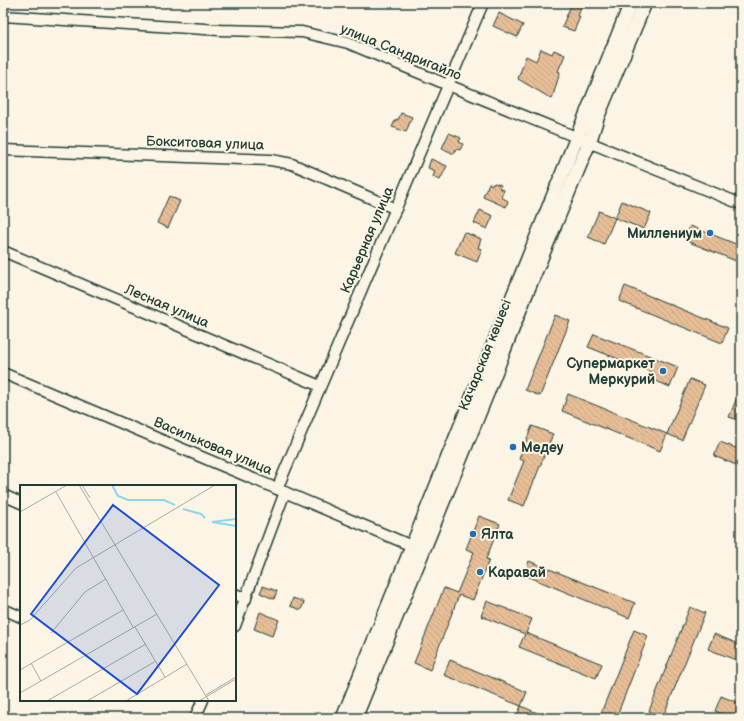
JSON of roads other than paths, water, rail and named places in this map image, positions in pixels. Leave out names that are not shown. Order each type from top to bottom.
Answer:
[{"type":"main road","name":"Качарская көшесі","points":[[355,718],[464,434],[583,140],[631,3]]},
{"type":"main road","name":"Качарская көшесі","points":[[583,140],[597,118],[645,3]]},
{"type":"main road","name":"Качарская көшесі","points":[[343,718],[412,546],[464,434]]},
{"type":"street","name":"Карьерная улица","points":[[236,624],[246,599],[281,490],[320,386],[483,3]]},
{"type":"street","name":"улица Сандригайло","points":[[3,16],[220,30],[302,32],[348,43],[741,204]]},
{"type":"street","name":"Бокситовая улица","points":[[3,150],[271,160],[292,164],[396,209]]},
{"type":"street","name":"Лесная улица","points":[[3,251],[320,386]]},
{"type":"street","name":"Васильковая улица","points":[[3,372],[412,546]]},
{"type":"street","points":[[3,495],[20,502]]},
{"type":"street","points":[[236,594],[246,599]]},
{"type":"street","points":[[3,609],[20,616]]},
{"type":"street","points":[[195,718],[203,701]]},
{"type":"place","name":"Миллениум","points":[[710,233]]},
{"type":"place","name":"Супермаркет Меркурий","points":[[663,371]]},
{"type":"place","name":"Медеу","points":[[513,447]]},
{"type":"place","name":"Ялта","points":[[473,534]]},
{"type":"place","name":"Каравай","points":[[480,572]]}]
